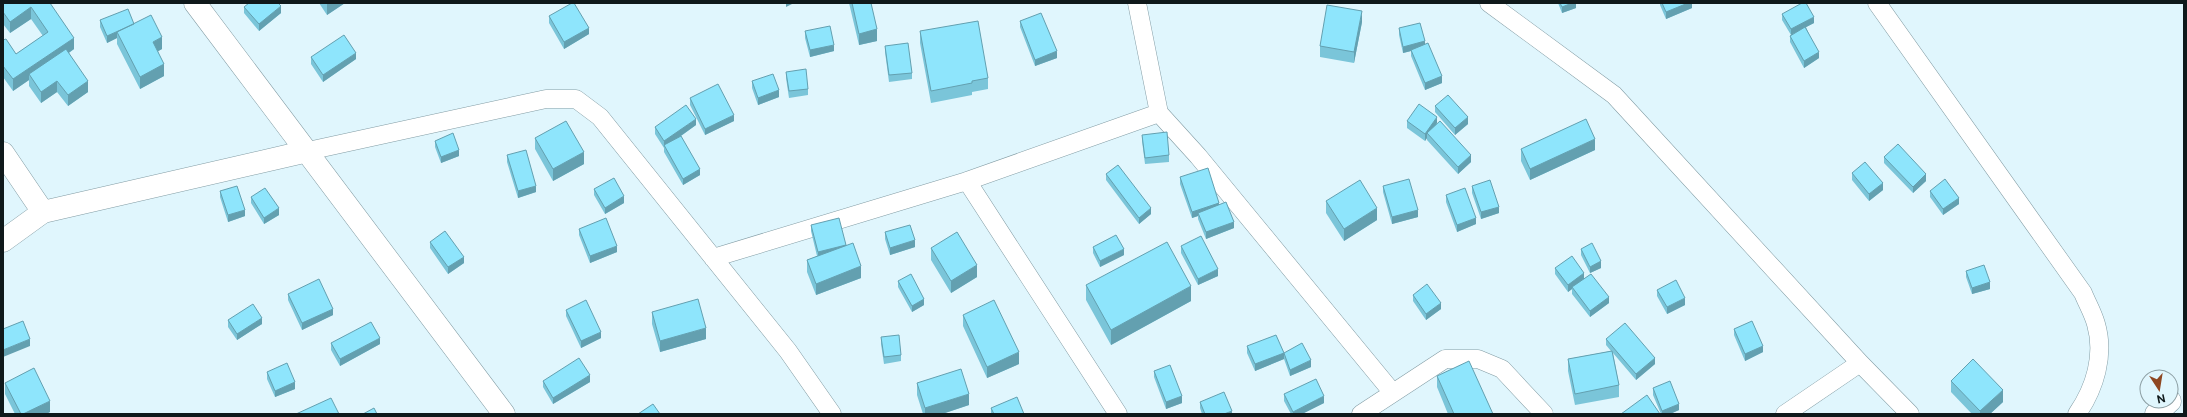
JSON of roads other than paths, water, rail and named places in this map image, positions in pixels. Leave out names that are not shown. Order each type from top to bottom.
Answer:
[{"type":"street","points":[[195,3],[308,151],[504,414]]},
{"type":"street","points":[[3,240],[43,212],[308,151]]},
{"type":"street","points":[[3,153],[43,212]]},
{"type":"lane","points":[[1137,3],[1159,113],[1198,156],[1393,392]]},
{"type":"lane","points":[[1489,3],[1614,95],[1860,363],[1910,414]]},
{"type":"lane","points":[[1877,3],[2083,293],[2096,324],[2100,360],[2087,399],[2077,414]]},
{"type":"lane","points":[[308,151],[546,99],[576,99],[600,117],[788,351],[832,414]]},
{"type":"lane","points":[[713,258],[967,182],[1159,113]]},
{"type":"lane","points":[[967,182],[1118,414]]},
{"type":"lane","points":[[1361,414],[1445,359],[1478,359],[1502,369],[1544,414]]},
{"type":"lane","points":[[1785,414],[1860,363]]}]
